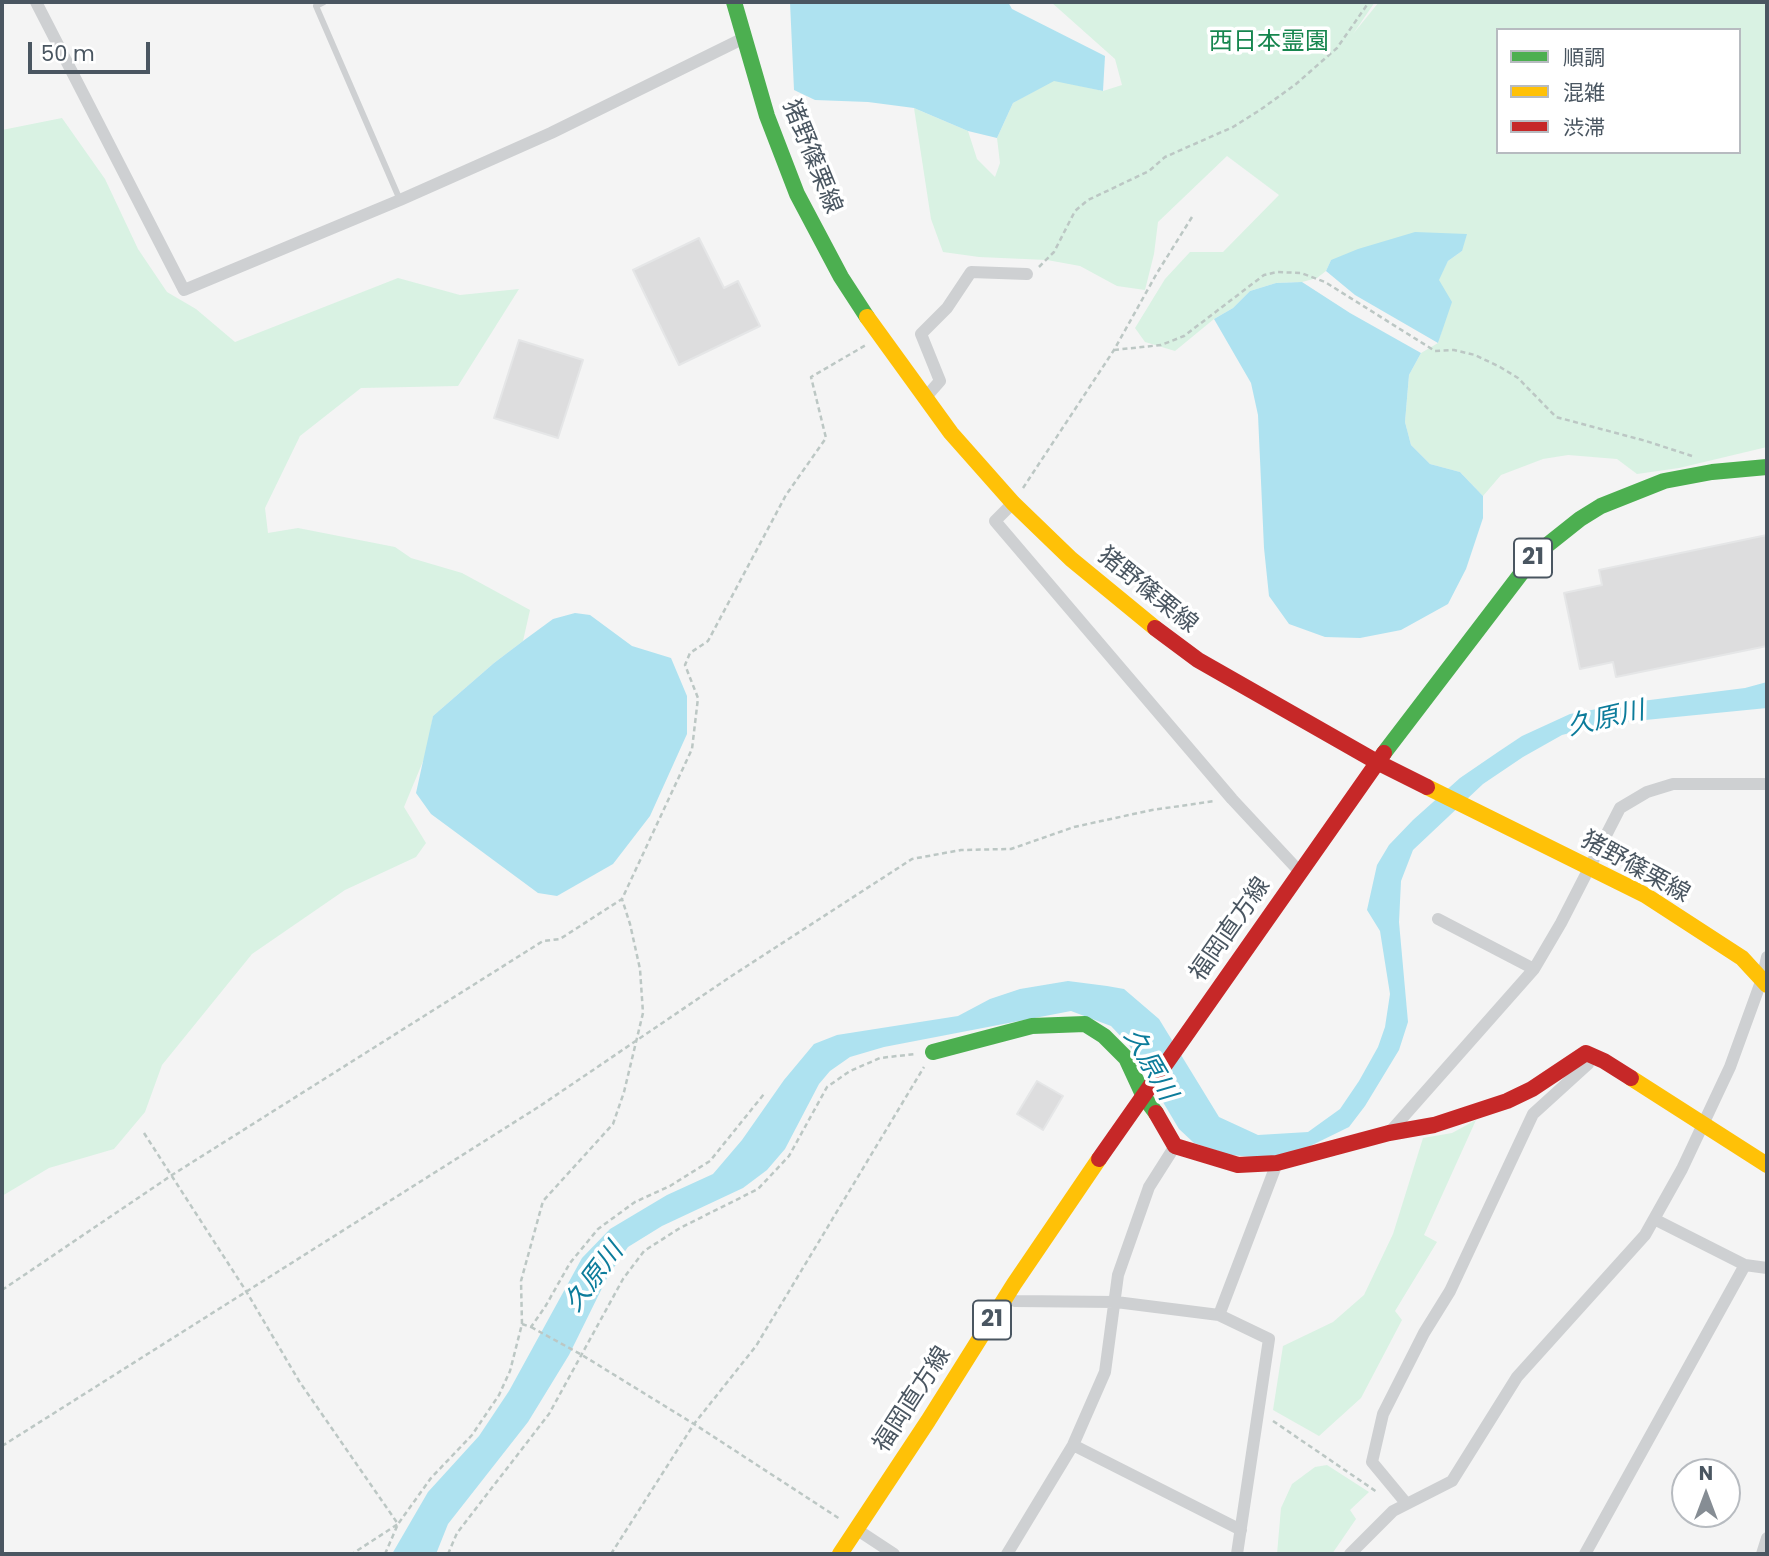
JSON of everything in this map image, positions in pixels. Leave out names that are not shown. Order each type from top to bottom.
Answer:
[{"type":"main road","name":"猪野篠栗線","points":[[737,5],[767,116],[797,194],[841,277],[951,433],[1013,503],[1081,568],[1130,610],[1198,660],[1377,762],[1645,895],[1742,958],[1765,982]]},
{"type":"main road","name":"福岡直方線","points":[[840,1554],[1006,1296],[1185,1034],[1377,762],[1536,554],[1569,527],[1601,506],[1664,481],[1712,472],[1767,467]]},
{"type":"main road","points":[[933,1052],[1032,1026],[1085,1024],[1104,1037],[1125,1058],[1175,1146],[1238,1165],[1277,1163],[1389,1133],[1434,1125],[1507,1101],[1532,1089],[1586,1053],[1604,1061],[1767,1165]]},
{"type":"street","points":[[36,2],[184,290],[400,200],[551,133],[744,38]]},
{"type":"street","points":[[925,398],[940,381],[921,334],[947,308],[971,272],[1027,274]]},
{"type":"street","points":[[1013,503],[995,521],[1232,799],[1300,871]]},
{"type":"street","points":[[1389,1133],[1534,969],[1561,923],[1620,808],[1647,792],[1673,784],[1767,784]]},
{"type":"street","points":[[1438,919],[1534,969]]},
{"type":"street","points":[[1354,1550],[1393,1511],[1452,1481],[1517,1377],[1645,1235],[1682,1169],[1730,1067],[1765,982],[1767,957]]},
{"type":"street","points":[[1406,1503],[1372,1462],[1383,1414],[1424,1333],[1450,1291],[1533,1114],[1588,1063],[1586,1053]]},
{"type":"street","points":[[1007,1554],[1073,1445],[1105,1372],[1118,1275],[1149,1187],[1175,1146]]},
{"type":"street","points":[[1219,1315],[1277,1163]]},
{"type":"street","points":[[1654,1219],[1745,1265],[1767,1268]]},
{"type":"street","points":[[1585,1554],[1745,1265]]},
{"type":"street","points":[[1006,1296],[1015,1301],[1116,1303],[1219,1315],[1269,1339],[1237,1554]]},
{"type":"street","points":[[1073,1445],[1241,1530]]},
{"type":"street","points":[[856,1529],[894,1554]]},
{"type":"street","points":[[1762,1554],[1767,1538]]},
{"type":"street","points":[[1354,1550],[1370,1554]]},
{"type":"lane","points":[[324,2],[316,6],[400,200]]},
{"type":"path","points":[[1027,274],[1042,265],[1054,252],[1075,211],[1088,200],[1149,171],[1165,157],[1233,127],[1260,110],[1296,84],[1337,48],[1369,2]]},
{"type":"path","points":[[1013,503],[1114,350],[1192,217]]},
{"type":"path","points":[[1114,350],[1161,345],[1184,336],[1264,275],[1277,272],[1301,273],[1325,282],[1435,351],[1454,350],[1475,355],[1500,367],[1518,378],[1556,417],[1683,452],[1710,465],[1712,472]]},
{"type":"path","points":[[2,1290],[172,1175],[543,941],[560,939],[622,899],[692,749],[698,698],[685,665],[690,653],[708,641],[786,495],[826,438],[811,377],[881,337]]},
{"type":"path","points":[[2,1446],[540,1106],[912,859],[961,850],[1011,849],[1087,824],[1153,810],[1232,799]]},
{"type":"path","points":[[385,1554],[398,1524],[431,1478],[472,1435],[499,1395],[510,1371],[522,1324],[522,1281],[543,1201],[613,1124],[643,1013],[640,969],[622,899]]},
{"type":"path","points":[[447,1554],[457,1533],[549,1414],[623,1279],[644,1251],[680,1228],[758,1189],[789,1156],[827,1087],[850,1071],[880,1058],[933,1052]]},
{"type":"path","points":[[611,1554],[694,1424],[756,1346],[933,1052]]},
{"type":"path","points":[[531,1326],[545,1307],[569,1263],[598,1229],[635,1202],[670,1186],[710,1161],[764,1094]]},
{"type":"path","points":[[144,1133],[246,1291],[299,1381],[398,1524]]},
{"type":"path","points":[[522,1324],[531,1326],[582,1355],[856,1529]]},
{"type":"path","points":[[1258,1411],[1374,1490],[1393,1511]]},
{"type":"path","points":[[352,1554],[398,1524]]},
{"type":"green space","name":"西日本霊園","points":[[1051,2],[1375,2],[1353,34],[1379,2],[1767,2],[1767,447],[1679,468],[1637,474],[1617,459],[1568,455],[1543,459],[1501,475],[1483,496],[1460,472],[1430,464],[1411,445],[1405,422],[1409,375],[1421,353],[1438,343],[1443,327],[1438,280],[1448,261],[1462,251],[1331,260],[1326,271],[1317,278],[1302,282],[1276,283],[1250,291],[1233,308],[1214,319],[1175,351],[1145,342],[1135,328],[1165,279],[1190,252],[1223,252],[1279,195],[1227,156],[1158,222],[1145,290],[1117,286],[1080,266],[1047,260],[979,257],[943,252],[931,219],[914,108],[968,131],[977,159],[995,177],[1000,163],[997,138],[1013,103],[1054,80],[1103,91],[1122,85],[1115,59]]},
{"type":"green space","points":[[62,118],[105,179],[138,249],[167,292],[196,309],[235,342],[398,278],[460,295],[519,289],[458,386],[361,388],[300,436],[265,508],[268,533],[298,528],[395,547],[411,558],[462,573],[530,610],[523,641],[433,716],[426,754],[404,807],[426,843],[416,857],[345,890],[252,954],[162,1065],[145,1112],[114,1149],[49,1168],[2,1196],[2,130]]},
{"type":"green space","points":[[1476,1120],[1424,1235],[1437,1242],[1395,1311],[1402,1320],[1361,1398],[1319,1436],[1273,1410],[1283,1346],[1333,1322],[1364,1295],[1393,1234],[1423,1138],[1452,1133]]},
{"type":"green space","points":[[1327,1465],[1369,1492],[1350,1510],[1356,1519],[1332,1554],[1277,1554],[1281,1508],[1292,1484],[1315,1467]]},
{"type":"water","points":[[790,2],[1008,2],[1012,9],[1105,56],[1103,91],[1054,81],[1013,103],[997,138],[968,131],[914,108],[868,102],[815,100],[794,90]]},
{"type":"water","points":[[1415,232],[1467,234],[1462,251],[1448,261],[1439,280],[1452,302],[1438,343],[1355,295],[1326,271],[1331,260]]},
{"type":"water","points":[[1302,282],[1421,353],[1409,375],[1405,422],[1411,445],[1430,464],[1460,472],[1483,496],[1483,518],[1466,569],[1448,604],[1401,630],[1360,638],[1325,637],[1289,624],[1269,596],[1258,415],[1251,383],[1214,319],[1233,308],[1250,291],[1276,283]]},
{"type":"water","points":[[575,613],[590,615],[632,646],[671,658],[687,696],[687,734],[650,816],[613,864],[557,896],[538,893],[431,814],[416,793],[433,716],[494,663],[553,619]]},
{"type":"water","name":"久原川","points":[[1767,682],[1767,708],[1605,724],[1562,735],[1483,784],[1413,850],[1401,881],[1399,922],[1408,1022],[1399,1050],[1349,1127],[1304,1149],[1266,1158],[1230,1155],[1194,1143],[1179,1129],[1129,1045],[1111,1026],[1071,1011],[884,1047],[850,1057],[830,1071],[819,1084],[785,1149],[767,1170],[743,1188],[662,1226],[628,1247],[608,1276],[569,1355],[528,1422],[448,1524],[436,1554],[392,1554],[428,1492],[479,1436],[509,1391],[582,1258],[610,1229],[667,1195],[713,1174],[814,1044],[837,1035],[958,1016],[990,999],[1020,989],[1068,981],[1124,989],[1159,1019],[1219,1117],[1258,1135],[1308,1132],[1340,1109],[1378,1047],[1385,1027],[1390,994],[1380,931],[1367,910],[1377,865],[1389,845],[1413,820],[1460,778],[1498,752],[1522,736],[1570,714],[1634,702],[1745,688]]},
{"type":"building","points":[[699,238],[724,288],[738,281],[760,326],[679,365],[633,270]]},
{"type":"building","points":[[519,340],[583,360],[558,438],[494,418]]},
{"type":"building","points":[[1767,535],[1767,646],[1616,677],[1613,662],[1580,669],[1564,593],[1602,585],[1599,570]]},
{"type":"building","points":[[1037,1081],[1063,1096],[1043,1130],[1017,1114]]},
{"type":"traffic: fast","points":[[734,2],[767,116],[797,194],[841,277],[867,317]]},
{"type":"traffic: fast","points":[[1384,753],[1536,554],[1580,519],[1601,506],[1664,481],[1712,472],[1767,467]]},
{"type":"traffic: fast","points":[[933,1052],[1032,1026],[1085,1024],[1104,1036],[1126,1058],[1144,1097],[1156,1113]]},
{"type":"traffic: slow","points":[[867,317],[951,433],[1013,503],[1071,559],[1155,628]]},
{"type":"traffic: slow","points":[[1427,787],[1645,895],[1742,958],[1767,985]]},
{"type":"traffic: slow","points":[[1631,1078],[1767,1165]]},
{"type":"traffic: slow","points":[[840,1554],[1014,1284],[1099,1159]]},
{"type":"traffic: jam","points":[[1155,628],[1198,660],[1377,762],[1427,787]]},
{"type":"traffic: jam","points":[[1099,1159],[1384,753]]},
{"type":"traffic: jam","points":[[1156,1113],[1175,1146],[1238,1165],[1277,1163],[1389,1133],[1434,1125],[1507,1101],[1532,1089],[1586,1053],[1631,1078]]}]
